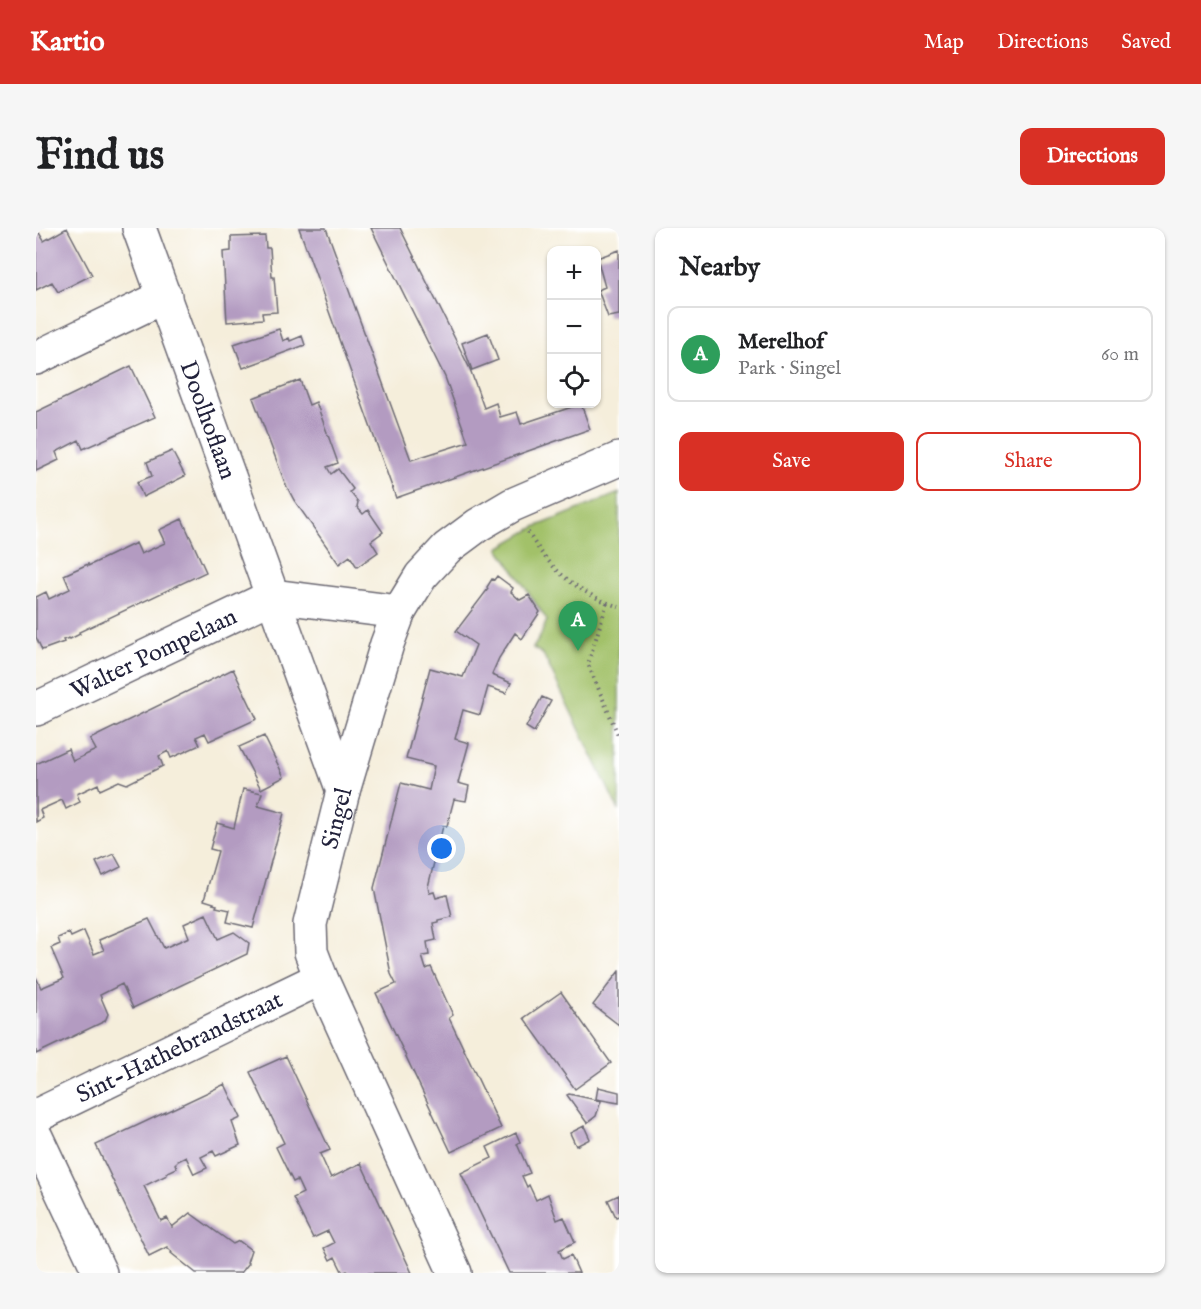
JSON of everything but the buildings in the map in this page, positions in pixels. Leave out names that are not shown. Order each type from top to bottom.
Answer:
[{"type":"street","name":"Doolhoflaan","points":[[151,233],[165,296],[343,792]]},
{"type":"street","points":[[36,358],[165,296]]},
{"type":"street","name":"Singel","points":[[455,1273],[321,978],[311,952],[310,924],[343,792],[387,644],[399,612],[421,576],[447,548],[478,525],[512,505],[619,459]]},
{"type":"street","points":[[273,596],[399,612]]},
{"type":"street","name":"Walter Pompelaan","points":[[36,709],[273,596]]},
{"type":"street","name":"Sint-Hathebrandstraat","points":[[36,1116],[321,978]]},
{"type":"street","points":[[36,1137],[100,1273]]},
{"type":"path","points":[[512,505],[536,547],[570,583],[619,607]]},
{"type":"path","points":[[607,603],[588,664],[619,737]]},
{"type":"green space","points":[[619,493],[619,811],[543,654],[533,648],[547,620],[499,548],[535,527]]},
{"type":"place","name":"Merelhof","points":[[578,651]]}]
